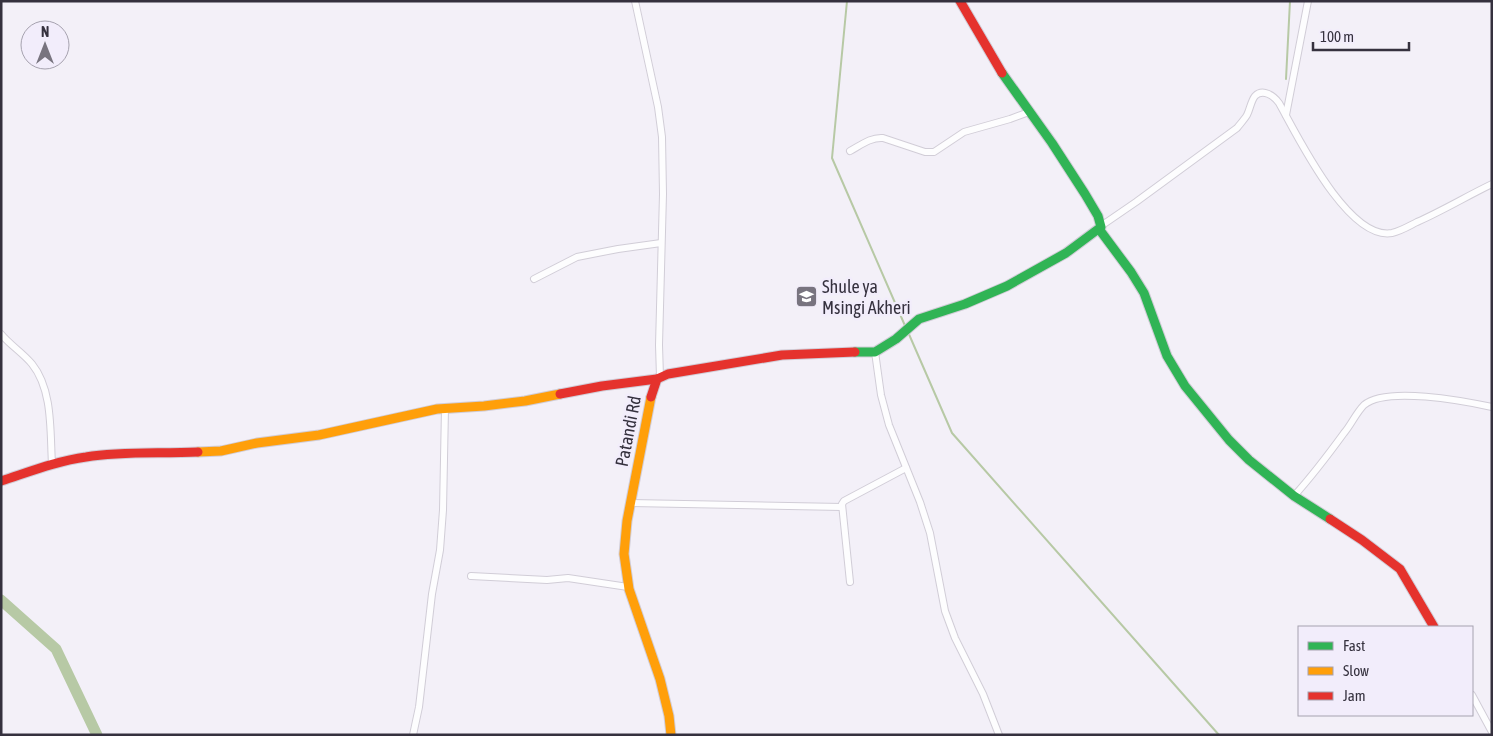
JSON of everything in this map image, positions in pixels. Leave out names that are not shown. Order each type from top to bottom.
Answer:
[{"type":"street","points":[[1,481],[52,464],[108,453],[221,451],[257,443],[319,435],[445,408],[525,401],[589,388],[658,378],[663,171],[661,127],[635,1]]},
{"type":"street","points":[[960,1],[1005,77],[1085,194],[1098,216],[1100,228],[1144,293],[1166,356],[1185,386],[1229,440],[1249,460],[1294,496],[1346,529],[1400,569],[1433,626]]},
{"type":"street","points":[[1286,115],[1308,1]]},
{"type":"street","points":[[999,735],[984,694],[955,638],[944,611],[930,533],[920,502],[892,432],[881,395],[875,352],[901,335],[915,321],[924,316],[964,304],[1007,286],[1066,253],[1237,128],[1245,118],[1254,97],[1258,94],[1272,95],[1286,115],[1310,159],[1340,202],[1358,221],[1375,231],[1386,234],[1396,232],[1492,184]]},
{"type":"street","points":[[850,151],[877,138],[924,152],[934,152],[943,148],[964,132],[1029,112]]},
{"type":"street","points":[[534,279],[576,257],[661,243]]},
{"type":"street","points":[[1,334],[24,355],[41,380],[45,392],[50,424],[52,464]]},
{"type":"street","name":"Patandi Rd","points":[[671,735],[662,684],[628,587],[623,549],[651,396],[658,378],[688,370],[782,355],[875,352]]},
{"type":"street","points":[[1294,496],[1318,469],[1364,406],[1373,400],[1397,395],[1462,400],[1492,407]]},
{"type":"street","points":[[413,735],[419,707],[432,594],[440,550],[443,510],[445,408]]},
{"type":"street","points":[[850,582],[842,507],[844,502],[906,468]]},
{"type":"street","points":[[631,502],[842,507]]},
{"type":"street","points":[[470,576],[547,580],[568,578],[628,587]]},
{"type":"street","points":[[1473,697],[1492,732]]},
{"type":"waterway","points":[[847,1],[832,158],[906,328]]},
{"type":"waterway","points":[[1286,79],[1290,1]]},
{"type":"waterway","points":[[908,332],[952,433],[1219,735]]},
{"type":"waterway","points":[[1,600],[56,649],[97,735]]},
{"type":"traffic: fast","points":[[855,352],[875,352],[896,339],[919,319],[965,304],[1007,286],[1066,253],[1101,227],[1098,216],[1085,194],[1052,143],[1002,73]]},
{"type":"traffic: fast","points":[[1099,229],[1144,293],[1167,356],[1185,386],[1229,440],[1249,460],[1294,496],[1330,519]]},
{"type":"traffic: slow","points":[[198,452],[221,451],[257,443],[319,435],[437,409],[484,406],[560,394]]},
{"type":"traffic: slow","points":[[651,397],[627,521],[624,554],[629,589],[660,679],[669,716],[671,735]]},
{"type":"traffic: jam","points":[[960,1],[1002,73]]},
{"type":"traffic: jam","points":[[651,397],[657,379],[668,374],[782,355],[855,352]]},
{"type":"traffic: jam","points":[[560,394],[657,379]]},
{"type":"traffic: jam","points":[[1,481],[54,464],[86,457],[128,453],[198,452]]},
{"type":"traffic: jam","points":[[1330,519],[1362,540],[1400,569],[1433,626]]},
{"type":"place","name":"Shule ya Msingi Akheri","points":[[806,296]]}]
